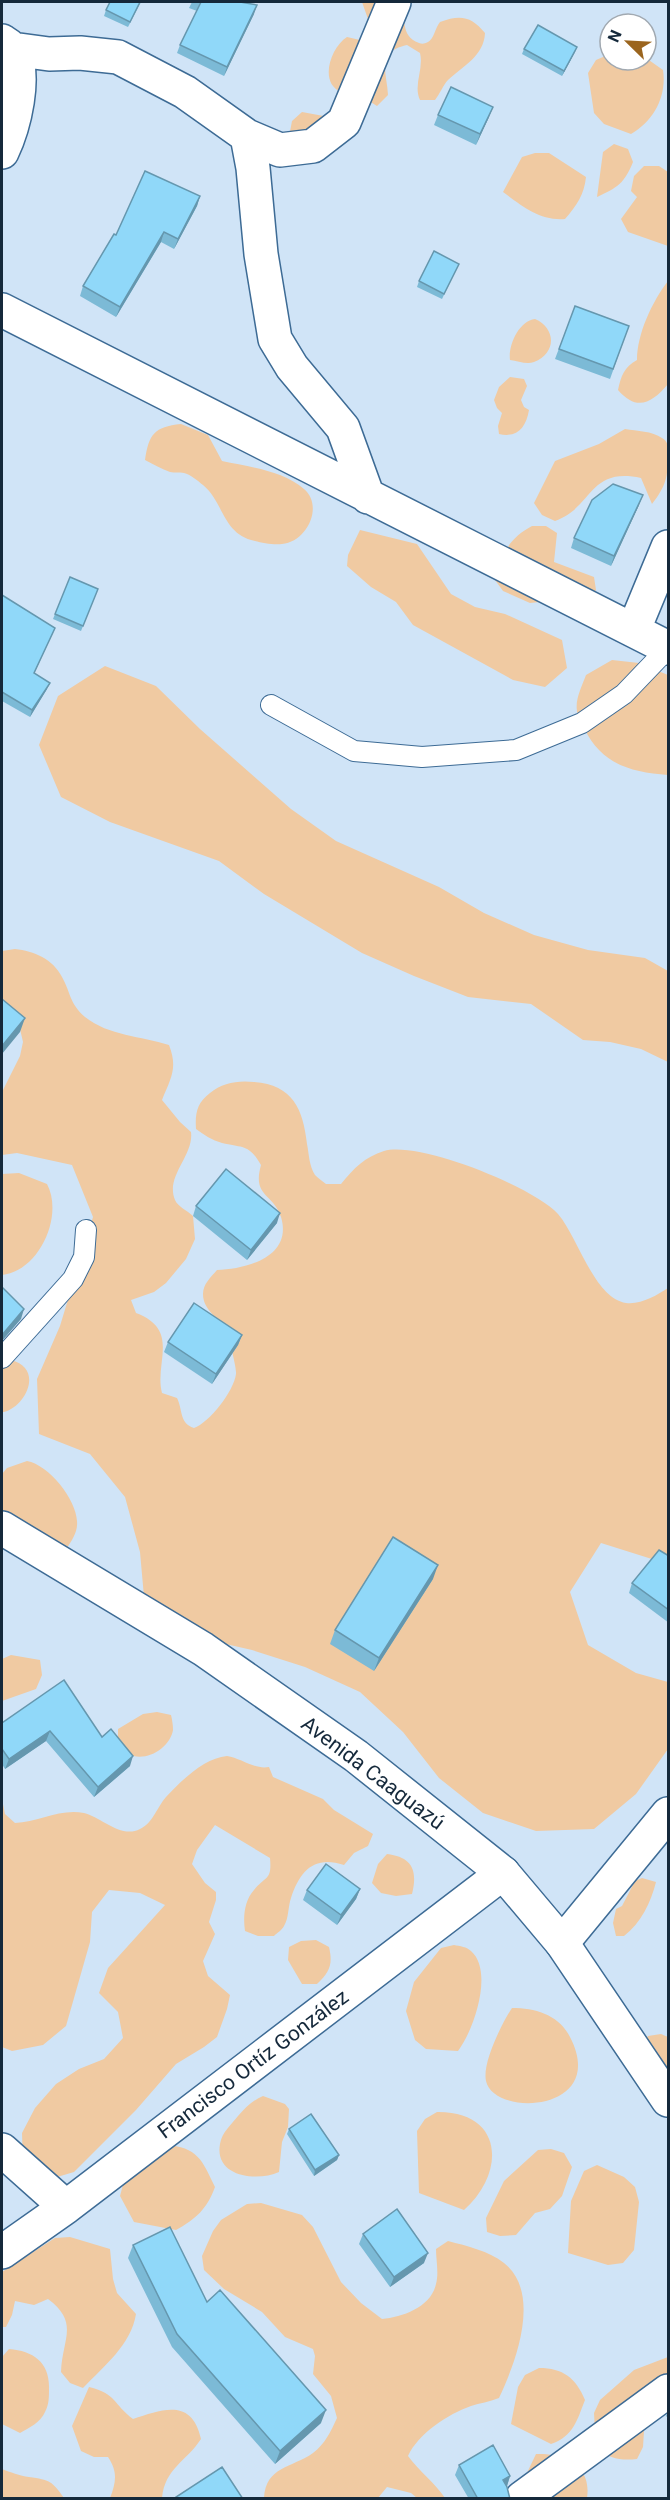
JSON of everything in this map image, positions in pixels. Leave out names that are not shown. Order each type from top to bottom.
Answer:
[{"type":"street","points":[[7,45],[49,54],[81,53],[118,57],[185,92],[247,136],[280,150],[313,146],[344,122],[394,2]]},
{"type":"street","points":[[2,152],[10,135],[20,82],[7,45]]},
{"type":"street","points":[[247,136],[253,168],[261,254],[275,339],[292,367],[343,429],[368,497]]},
{"type":"street","points":[[2,310],[668,648]]},
{"type":"street","points":[[634,630],[669,547]]},
{"type":"street","name":"Avenida Caaguazú","points":[[2,1528],[203,1649],[356,1756],[503,1873],[562,1943],[669,2100]]},
{"type":"street","points":[[562,1943],[669,1814]]},
{"type":"street","name":"Francisco Ortíz González","points":[[2,2252],[66,2207],[503,1873]]},
{"type":"street","points":[[2,2150],[66,2207]]},
{"type":"street","points":[[522,2499],[669,2391]]},
{"type":"lane","points":[[271,705],[354,751],[422,757],[516,750],[582,723],[624,693],[668,648]]},
{"type":"lane","points":[[2,1358],[73,1279],[84,1257],[86,1230]]},
{"type":"shaded area","points":[[362,2],[401,2],[406,31],[413,40],[419,43],[430,41],[440,22],[454,18],[466,18],[475,23],[485,33],[484,41],[477,54],[448,80],[435,100],[420,100],[418,94],[420,53],[407,45],[397,48],[390,53],[385,64],[388,95],[377,106],[366,99],[369,22]]},
{"type":"shaded area","points":[[347,37],[360,40],[364,47],[341,92],[334,88],[330,81],[329,65],[336,49]]},
{"type":"shaded area","points":[[598,59],[598,72],[658,72],[658,66],[663,70],[663,89],[657,107],[646,122],[631,134],[604,124],[594,113],[588,73]]},
{"type":"shaded area","points":[[302,112],[329,117],[337,129],[289,137],[292,121]]},
{"type":"shaded area","points":[[614,144],[628,149],[633,162],[620,184],[597,197],[603,152]]},
{"type":"shaded area","points":[[535,153],[549,153],[586,177],[579,200],[565,219],[539,215],[503,192],[522,157]]},
{"type":"shaded area","points":[[644,166],[659,166],[668,172],[668,246],[628,232],[621,219],[637,197],[631,191],[634,176]]},
{"type":"shaded area","points":[[668,281],[668,384],[650,400],[638,403],[625,397],[618,390],[619,385],[626,369],[637,360],[640,340],[647,319]]},
{"type":"shaded area","points":[[535,319],[547,328],[550,334],[550,347],[547,353],[531,363],[510,360],[511,348],[516,335],[524,324]]},
{"type":"shaded area","points":[[510,377],[524,379],[527,386],[521,400],[524,407],[529,410],[523,427],[516,433],[505,435],[499,434],[498,426],[502,413],[494,400],[499,387]]},
{"type":"shaded area","points":[[181,424],[208,435],[222,461],[276,473],[304,489],[313,504],[310,522],[299,537],[291,542],[275,544],[244,537],[230,525],[210,492],[203,485],[186,474],[170,472],[145,460],[154,433],[165,427]]},
{"type":"shaded area","points":[[625,429],[654,434],[667,443],[667,475],[652,504],[641,478],[624,476],[611,478],[601,483],[568,515],[555,521],[542,515],[534,503],[555,461],[599,444]]},
{"type":"shaded area","points":[[532,526],[546,526],[557,533],[554,562],[594,577],[596,590],[589,603],[559,600],[530,603],[503,591],[495,580],[503,556],[517,536]]},
{"type":"shaded area","points":[[360,530],[417,544],[451,594],[475,607],[505,614],[562,640],[567,668],[545,687],[513,680],[413,625],[396,602],[371,587],[347,566],[348,555]]},
{"type":"shaded area","points":[[612,660],[639,663],[668,675],[668,775],[630,769],[609,758],[591,741],[580,722],[577,702],[586,675]]},
{"type":"shaded area","points":[[105,666],[156,686],[200,729],[291,809],[336,841],[439,887],[484,913],[534,935],[588,950],[645,958],[668,971],[668,1062],[641,1049],[610,1042],[583,1040],[531,1004],[468,997],[414,976],[362,953],[264,894],[219,861],[110,822],[61,797],[39,745],[58,696]]},
{"type":"shaded area","points":[[15,949],[36,954],[54,965],[76,1007],[94,1023],[115,1032],[169,1045],[172,1053],[171,1079],[162,1100],[191,1132],[191,1141],[176,1174],[173,1191],[180,1207],[193,1216],[195,1239],[186,1259],[166,1283],[154,1292],[131,1300],[136,1313],[150,1320],[158,1328],[163,1348],[160,1382],[162,1393],[177,1398],[184,1419],[189,1426],[194,1428],[207,1420],[226,1397],[236,1374],[226,1332],[205,1305],[203,1290],[217,1270],[253,1263],[274,1251],[283,1231],[277,1209],[261,1189],[259,1175],[261,1165],[253,1153],[245,1148],[222,1143],[196,1129],[197,1113],[202,1101],[215,1090],[230,1083],[248,1081],[267,1084],[278,1088],[294,1101],[303,1120],[313,1171],[326,1184],[341,1184],[360,1164],[384,1151],[401,1150],[448,1159],[501,1180],[545,1203],[558,1214],[596,1279],[615,1299],[626,1303],[637,1302],[668,1288],[668,1568],[655,1560],[601,1543],[570,1592],[588,1645],[636,1673],[668,1682],[668,1749],[636,1794],[594,1829],[536,1831],[483,1813],[439,1778],[403,1732],[360,1692],[305,1667],[252,1650],[195,1637],[145,1608],[140,1552],[125,1497],[90,1454],[39,1434],[37,1379],[60,1326],[93,1217],[72,1165],[17,1153],[2,1155],[2,1092],[20,1056],[23,1042],[17,1016],[2,1000],[2,951]]},
{"type":"shaded area","points":[[19,1173],[47,1184],[52,1211],[50,1226],[45,1240],[27,1264],[2,1275],[2,1174]]},
{"type":"shaded area","points":[[10,1360],[27,1370],[28,1386],[19,1402],[2,1412],[2,1363]]},
{"type":"shaded area","points":[[27,1461],[44,1469],[52,1476],[67,1493],[72,1503],[77,1529],[67,1548],[22,1556],[2,1549],[2,1474],[7,1468]]},
{"type":"shaded area","points":[[11,1655],[40,1660],[42,1675],[36,1689],[2,1701],[2,1659]]},
{"type":"shaded area","points":[[157,1712],[171,1715],[173,1730],[167,1743],[156,1752],[142,1757],[127,1753],[118,1744],[118,1729],[143,1714]]},
{"type":"shaded area","points":[[227,1756],[258,1767],[269,1767],[273,1777],[323,1799],[334,1810],[373,1834],[368,1846],[354,1853],[344,1865],[325,1862],[310,1867],[295,1888],[283,1927],[274,1936],[258,1936],[245,1931],[245,1910],[251,1894],[269,1874],[270,1858],[215,1825],[197,1850],[192,1864],[205,1883],[216,1892],[216,1900],[209,1922],[215,1934],[203,1961],[208,1976],[230,1995],[217,2037],[176,2064],[136,2110],[74,2172],[47,2180],[23,2163],[22,2133],[35,2108],[56,2084],[79,2069],[104,2059],[123,2038],[118,2012],[99,1993],[108,1968],[165,1905],[140,1893],[109,1890],[92,1912],[90,1942],[66,2026],[43,2045],[12,2051],[2,2047],[2,1799],[5,1814],[15,1823],[75,1812],[91,1815],[118,1829],[133,1831],[148,1823],[166,1797],[194,1771],[210,1761]]},
{"type":"shaded area","points":[[387,1854],[402,1858],[411,1866],[414,1878],[412,1894],[396,1896],[381,1893],[372,1883],[378,1864]]},
{"type":"shaded area","points":[[642,1878],[656,1882],[648,1904],[630,1931],[624,1936],[616,1936],[613,1923],[616,1909],[622,1906],[635,1881]]},
{"type":"shaded area","points":[[316,1940],[329,1947],[331,1958],[329,1967],[325,1976],[317,1984],[302,1984],[288,1960],[289,1947],[301,1941]]},
{"type":"shaded area","points":[[454,1945],[469,1950],[478,1960],[481,1972],[479,2001],[470,2029],[458,2051],[426,2049],[415,2040],[406,2011],[414,1982],[441,1948]]},
{"type":"shaded area","points":[[512,2008],[530,2009],[546,2014],[560,2023],[570,2037],[578,2062],[574,2081],[563,2094],[546,2101],[526,2103],[508,2100],[494,2093],[486,2081],[490,2054],[498,2033]]},
{"type":"shaded area","points":[[661,2034],[668,2037],[668,2083],[640,2048],[648,2036]]},
{"type":"shaded area","points":[[263,2096],[285,2104],[289,2109],[288,2127],[282,2142],[279,2172],[260,2176],[239,2174],[224,2164],[220,2155],[221,2140],[243,2110]]},
{"type":"shaded area","points":[[437,2112],[459,2114],[475,2122],[486,2133],[491,2147],[492,2162],[487,2179],[478,2195],[464,2210],[419,2193],[417,2131],[425,2119]]},
{"type":"shaded area","points":[[165,2145],[185,2149],[198,2157],[215,2187],[200,2213],[176,2230],[134,2222],[120,2196],[124,2181]]},
{"type":"shaded area","points":[[551,2149],[564,2153],[572,2167],[562,2196],[550,2209],[535,2213],[516,2235],[500,2236],[487,2232],[486,2218],[504,2181],[538,2150]]},
{"type":"shaded area","points":[[597,2165],[624,2177],[635,2187],[639,2202],[634,2250],[623,2263],[608,2265],[568,2253],[571,2201],[584,2171]]},
{"type":"shaded area","points":[[261,2203],[302,2215],[313,2227],[341,2282],[361,2303],[382,2319],[407,2313],[428,2299],[437,2280],[436,2249],[448,2241],[492,2255],[504,2263],[515,2276],[522,2292],[524,2309],[522,2328],[512,2366],[499,2398],[453,2414],[426,2433],[408,2456],[445,2498],[417,2498],[411,2493],[387,2487],[378,2498],[264,2498],[266,2487],[275,2474],[305,2458],[321,2446],[337,2418],[331,2396],[313,2374],[315,2356],[313,2349],[285,2337],[262,2312],[224,2289],[204,2270],[202,2256],[213,2231],[221,2220],[247,2204]]},
{"type":"shaded area","points":[[70,2237],[110,2249],[117,2293],[136,2314],[129,2336],[123,2345],[83,2388],[70,2383],[61,2372],[67,2332],[66,2324],[64,2316],[48,2299],[34,2305],[15,2301],[6,2327],[2,2327],[2,2272],[55,2238]]},
{"type":"shaded area","points":[[9,2349],[26,2352],[39,2360],[49,2380],[48,2401],[43,2416],[20,2433],[2,2424],[2,2357]]},
{"type":"shaded area","points":[[668,2357],[668,2376],[658,2392],[644,2431],[643,2447],[637,2459],[615,2458],[596,2449],[594,2413],[600,2400],[634,2370]]},
{"type":"shaded area","points":[[539,2368],[555,2370],[568,2376],[585,2400],[570,2432],[551,2444],[511,2424],[518,2387],[525,2375]]},
{"type":"shaded area","points":[[89,2387],[110,2396],[133,2419],[155,2412],[175,2410],[191,2417],[197,2426],[201,2439],[167,2479],[162,2498],[110,2498],[115,2477],[111,2462],[108,2457],[94,2457],[81,2451],[72,2426]]},
{"type":"shaded area","points":[[536,2454],[556,2456],[574,2463],[585,2477],[587,2498],[515,2498]]},
{"type":"shaded area","points":[[2,2469],[22,2476],[46,2480],[64,2498],[2,2498]]},
{"type":"building","points":[[110,2],[140,2],[130,22],[106,10]]},
{"type":"building","points":[[201,2],[240,2],[257,5],[227,67],[180,45]]},
{"type":"building","points":[[538,25],[577,47],[564,71],[524,49]]},
{"type":"building","points":[[451,87],[493,107],[480,134],[438,115]]},
{"type":"building","points":[[145,171],[200,196],[178,239],[164,232],[120,307],[83,286],[114,234],[116,235]]},
{"type":"building","points":[[434,251],[459,264],[444,294],[419,281]]},
{"type":"building","points":[[575,306],[629,326],[613,369],[559,349]]},
{"type":"building","points":[[613,484],[643,495],[614,556],[574,538],[592,500]]},
{"type":"building","points":[[70,577],[98,589],[83,626],[55,614]]},
{"type":"building","points":[[2,595],[55,628],[34,673],[50,683],[32,710],[2,692]]},
{"type":"building","points":[[2,999],[25,1018],[2,1046]]},
{"type":"building","points":[[226,1169],[280,1213],[251,1250],[196,1206]]},
{"type":"building","points":[[2,1287],[24,1309],[2,1335]]},
{"type":"building","points":[[194,1303],[242,1335],[216,1374],[168,1342]]},
{"type":"building","points":[[393,1537],[438,1565],[379,1658],[335,1630]]},
{"type":"building","points":[[659,1550],[669,1556],[669,1610],[632,1583]]},
{"type":"building","points":[[64,1680],[102,1737],[111,1729],[133,1756],[98,1787],[50,1731],[9,1759],[2,1749],[2,1723]]},
{"type":"building","points":[[326,1864],[360,1889],[341,1915],[307,1890]]},
{"type":"building","points":[[311,2114],[339,2155],[315,2170],[289,2129]]},
{"type":"building","points":[[397,2209],[428,2253],[394,2277],[363,2234]]},
{"type":"building","points":[[170,2227],[207,2302],[220,2290],[326,2410],[280,2451],[177,2334],[133,2245]]},
{"type":"building","points":[[493,2445],[510,2476],[503,2480],[510,2499],[478,2499],[459,2465]]},
{"type":"building","points":[[222,2467],[243,2499],[177,2499],[176,2497]]}]
